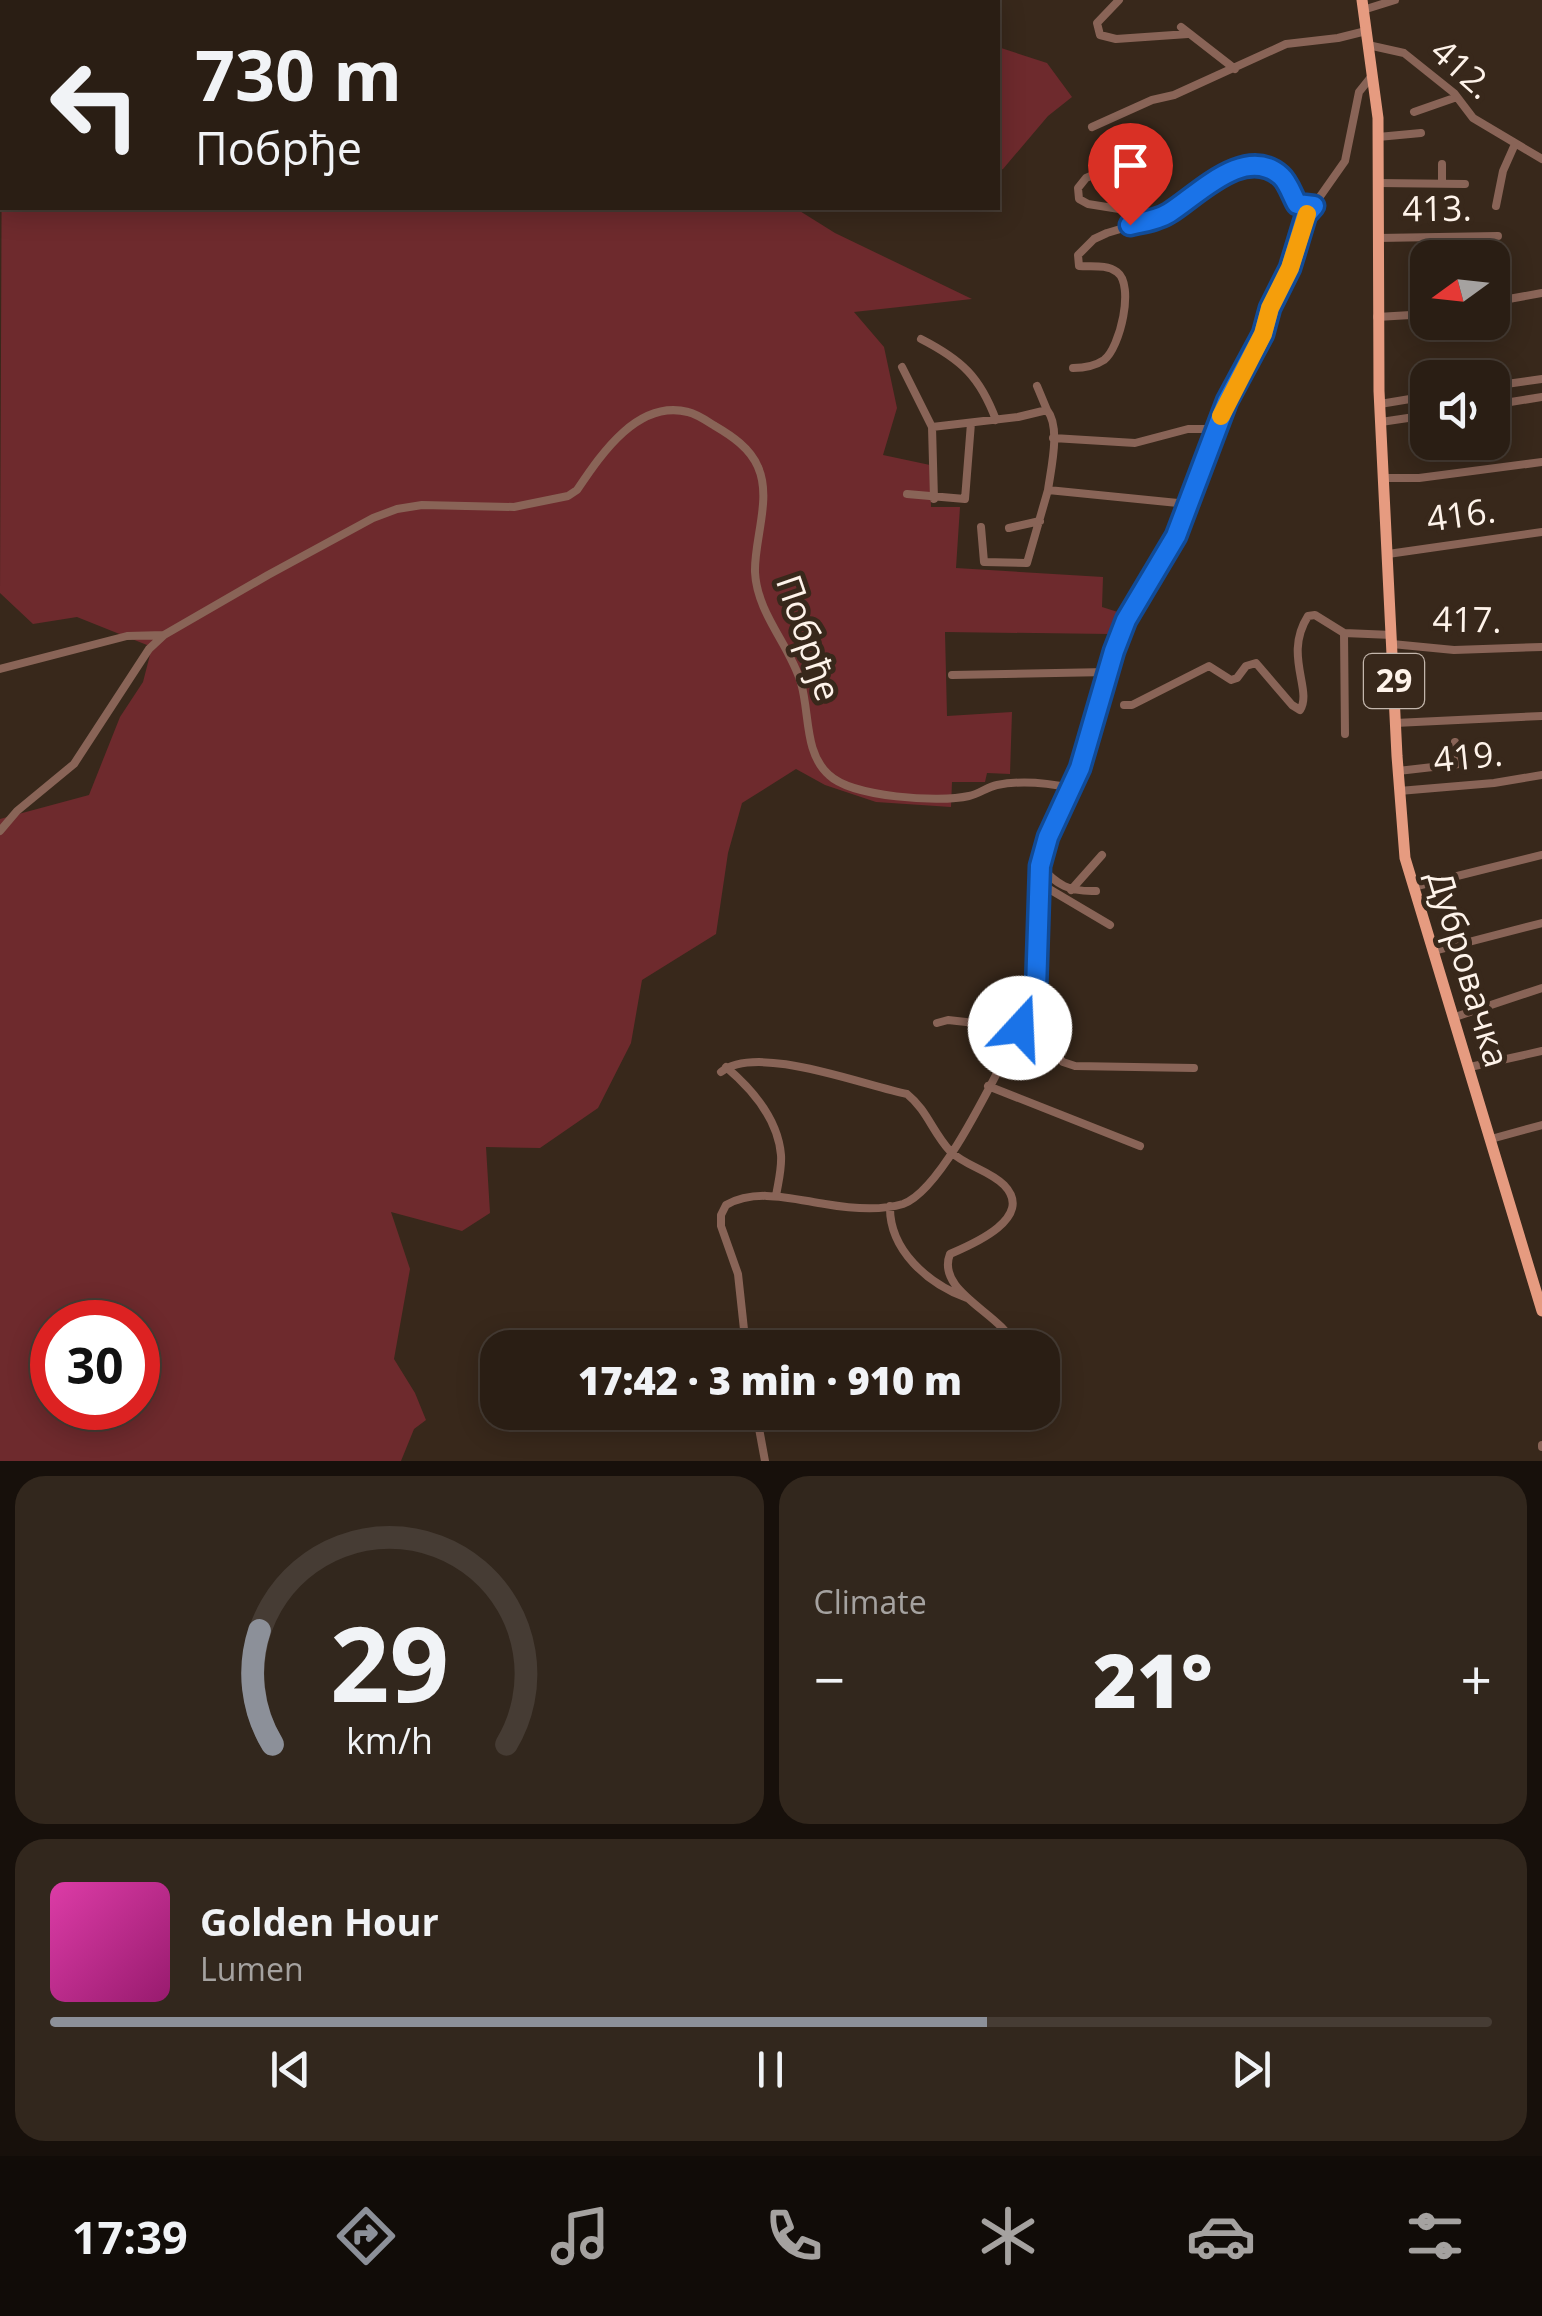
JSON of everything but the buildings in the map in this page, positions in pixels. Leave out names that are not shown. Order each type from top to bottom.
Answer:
[{"type":"main road","name":"29","points":[[1362,5],[1366,31]]},
{"type":"main road","name":"Дубровачка","points":[[1366,31],[1378,137],[1380,404],[1405,858],[1537,1277],[1542,1311]]},
{"type":"street","points":[[1119,0],[1097,22],[1100,35],[1107,39],[1184,30],[1236,69]]},
{"type":"street","points":[[1362,5],[1395,0]]},
{"type":"street","points":[[1092,128],[1294,42],[1366,31]]},
{"type":"street","name":"412.","points":[[1368,45],[1404,53],[1457,97],[1474,118],[1542,159]]},
{"type":"street","points":[[744,1330],[738,1274],[721,1215],[730,1202],[776,1196],[844,1207],[905,1203],[931,1184],[1016,1040],[1036,990],[1040,866],[1048,837],[1072,788],[1126,620],[1176,536],[1227,401],[1263,334],[1270,308],[1290,268],[1306,215],[1345,161],[1354,131],[1358,92],[1373,75]]},
{"type":"street","points":[[1414,112],[1457,97]]},
{"type":"street","points":[[1378,137],[1421,134]]},
{"type":"street","points":[[1496,206],[1503,170],[1515,144]]},
{"type":"street","points":[[1137,156],[1086,178],[1078,188],[1079,199],[1088,204],[1164,216]]},
{"type":"street","points":[[1442,164],[1442,184]]},
{"type":"street","points":[[1073,368],[1106,359],[1114,348],[1127,290],[1122,275],[1113,269],[1078,266],[1078,254],[1094,239],[1164,216],[1212,180],[1245,165],[1276,172],[1284,178],[1297,204],[1314,206]]},
{"type":"street","name":"413.","points":[[1378,183],[1465,184]]},
{"type":"street","name":"413.","points":[[1378,238],[1498,236]]},
{"type":"street","points":[[1510,299],[1542,293]]},
{"type":"street","points":[[1377,318],[1410,315]]},
{"type":"street","points":[[921,339],[974,374],[985,390],[996,420]]},
{"type":"street","points":[[902,366],[932,427],[934,498]]},
{"type":"street","points":[[1510,383],[1542,379]]},
{"type":"street","points":[[982,527],[984,562],[1027,563],[1048,490],[1053,438],[1052,416],[1037,386]]},
{"type":"street","points":[[1510,402],[1542,397]]},
{"type":"street","points":[[1380,404],[1410,399]]},
{"type":"street","points":[[932,427],[1047,410]]},
{"type":"street","name":"Побрђе","points":[[164,635],[268,574],[397,509],[422,505],[514,507],[568,496],[577,490],[618,436],[649,417],[688,412],[737,440],[758,467],[762,491],[755,575],[758,595],[794,664],[804,695],[814,758],[829,776],[869,792],[923,798],[970,796],[1000,784],[1044,782],[1072,788]]},
{"type":"street","points":[[1381,422],[1410,418]]},
{"type":"street","points":[[908,494],[965,499],[971,423]]},
{"type":"street","points":[[1053,438],[1136,443],[1188,429],[1216,429]]},
{"type":"street","points":[[1384,478],[1419,478],[1542,462]]},
{"type":"street","points":[[1048,490],[1188,504]]},
{"type":"street","points":[[1010,528],[1040,521]]},
{"type":"street","name":"416.","points":[[1388,554],[1542,532]]},
{"type":"street","points":[[1124,705],[1132,705],[1209,666],[1231,680],[1246,666],[1256,663],[1292,706],[1300,710],[1304,698],[1297,643],[1308,616],[1315,615],[1344,632],[1392,640]]},
{"type":"street","points":[[1344,632],[1345,734]]},
{"type":"street","points":[[0,670],[127,636],[164,635]]},
{"type":"street","points":[[0,831],[17,811],[74,764],[148,648],[164,635]]},
{"type":"street","name":"417.","points":[[1392,640],[1454,650],[1542,647]]},
{"type":"street","points":[[952,675],[1108,672]]},
{"type":"street","points":[[1396,724],[1542,716]]},
{"type":"street","points":[[1398,771],[1458,764],[1455,742]]},
{"type":"street","name":"419.","points":[[1399,791],[1542,775]]},
{"type":"street","points":[[1071,890],[1102,855]]},
{"type":"street","points":[[1412,887],[1542,855]]},
{"type":"street","points":[[1040,866],[1059,886],[1096,891]]},
{"type":"street","points":[[1039,883],[1110,926]]},
{"type":"street","points":[[1434,951],[1542,923]]},
{"type":"street","points":[[1455,1017],[1542,988]]},
{"type":"street","points":[[937,1023],[948,1020],[1020,1028]]},
{"type":"street","points":[[1016,1040],[1047,1047],[1063,1062],[1075,1066],[1194,1068]]},
{"type":"street","points":[[1470,1067],[1542,1051]]},
{"type":"street","points":[[776,1196],[782,1163],[776,1138],[757,1095],[724,1070],[758,1064],[806,1067],[907,1094],[926,1112],[952,1153],[1002,1182],[1010,1195],[1008,1214],[999,1228],[948,1258],[948,1272],[967,1298]]},
{"type":"street","points":[[988,1086],[1140,1146]]},
{"type":"street","points":[[1491,1139],[1542,1125]]},
{"type":"street","points":[[890,1206],[893,1229],[914,1265],[967,1298],[1006,1330]]},
{"type":"street","points":[[759,1430],[765,1461]]},
{"type":"shaded area","points":[[1000,48],[1047,63],[1072,97],[1048,116],[1000,170]]},
{"type":"shaded area","points":[[2,210],[798,210],[835,233],[972,299],[854,312],[884,347],[897,408],[883,455],[930,465],[931,507],[960,507],[956,568],[1103,577],[1102,607],[1121,613],[1110,634],[945,632],[947,716],[1012,712],[1010,774],[987,773],[985,782],[952,782],[951,807],[876,802],[825,785],[796,769],[742,803],[728,853],[716,934],[642,980],[631,1043],[598,1108],[540,1148],[486,1147],[490,1213],[462,1231],[391,1212],[410,1269],[394,1359],[426,1420],[414,1429],[401,1461],[0,1461],[0,819],[89,795],[120,717],[143,682],[152,647],[77,617],[33,624],[0,593]]},
{"type":"slow traffic","points":[[1221,416],[1263,334],[1307,214]]},
{"type":"route","points":[[1020,1028],[1036,990],[1040,866],[1048,837],[1080,768],[1114,651],[1126,620],[1176,536],[1227,401],[1263,334],[1306,215],[1314,206],[1297,204],[1284,178],[1276,172],[1245,165],[1212,180],[1164,216],[1130,225]]}]
